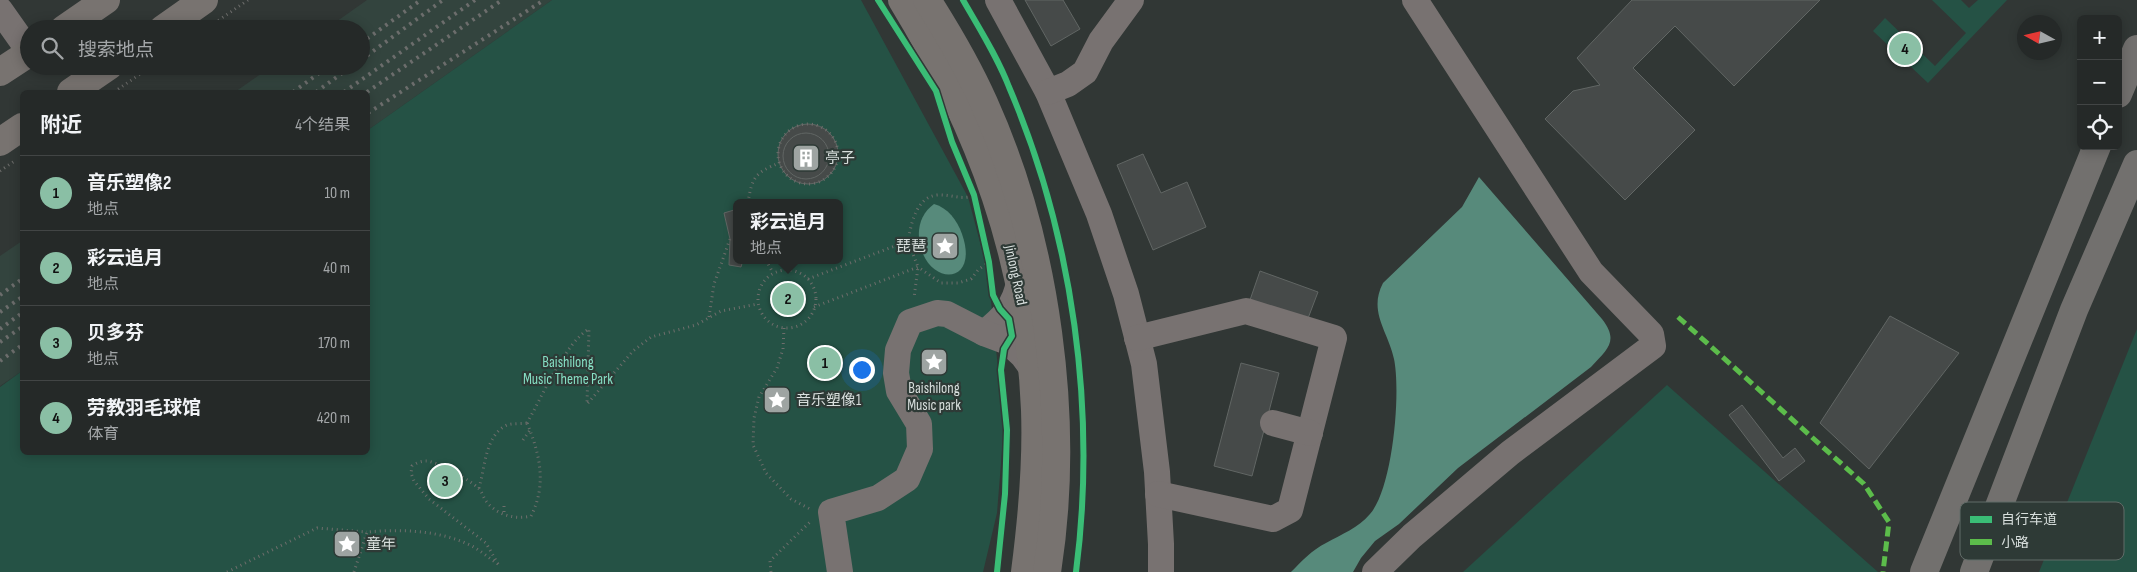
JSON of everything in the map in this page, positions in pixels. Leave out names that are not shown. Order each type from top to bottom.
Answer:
[{"type":"highway","points":[[2122,85],[2137,49]]},
{"type":"highway","points":[[1924,572],[2094,150]]},
{"type":"highway","points":[[2001,502],[2074,310],[2137,164]]},
{"type":"highway","points":[[1974,572],[1979,560]]},
{"type":"main road","points":[[77,20],[106,0]]},
{"type":"main road","points":[[176,20],[204,0]]},
{"type":"main road","name":"Jinlong Road","points":[[902,0],[945,74],[966,116],[1002,214],[1019,282],[1031,367],[1034,410],[1034,469],[1031,524],[1025,572]]},
{"type":"main road","name":"Jinlong Road","points":[[928,0],[984,103],[1025,221],[1038,280],[1048,339],[1057,447],[1047,572]]},
{"type":"main road","points":[[0,72],[20,58]]},
{"type":"main road","points":[[74,90],[96,75]]},
{"type":"main road","points":[[0,142],[20,128]]},
{"type":"street","points":[[998,0],[1048,92],[1099,214],[1126,294],[1144,364],[1158,494],[1161,572]]},
{"type":"street","points":[[1048,92],[1068,84],[1085,72],[1101,41],[1131,0]]},
{"type":"street","points":[[1375,572],[1412,536],[1510,453],[1653,346],[1650,334],[1591,272],[1415,0]]},
{"type":"street","points":[[0,10],[20,39]]},
{"type":"street","points":[[984,333],[998,322],[1012,304],[1017,295],[1019,282]]},
{"type":"street","points":[[1137,338],[1246,311],[1334,338],[1290,510],[1273,520],[1158,494]]},
{"type":"street","points":[[840,572],[825,513],[878,498],[907,479],[920,449],[918,424],[899,391],[896,373],[898,350],[910,322],[937,313],[942,314],[1008,342],[1023,356],[1031,367]]},
{"type":"street","points":[[1273,424],[1310,433]]},
{"type":"path","points":[[219,20],[248,0]]},
{"type":"path","points":[[117,90],[139,75]]},
{"type":"path","points":[[802,124],[812,124],[829,132],[837,149],[837,158],[829,175],[821,181],[811,184],[791,179],[779,163],[780,142],[793,128],[802,124]]},
{"type":"path","points":[[0,171],[20,157]]},
{"type":"path","points":[[749,199],[751,183],[761,170],[779,163]]},
{"type":"path","points":[[970,186],[976,204]]},
{"type":"path","points":[[910,322],[918,267],[908,241],[915,214],[925,199],[937,195],[957,198],[974,196]]},
{"type":"path","points":[[709,317],[714,284],[730,239]]},
{"type":"path","points":[[808,279],[908,241]]},
{"type":"path","points":[[918,267],[942,283],[958,283],[971,279],[978,270],[990,265],[988,254]]},
{"type":"path","points":[[768,264],[774,273]]},
{"type":"path","points":[[814,307],[918,267]]},
{"type":"path","points":[[791,270],[800,273],[808,279],[815,292],[814,307],[810,316],[803,323],[794,327],[784,328],[766,320],[758,304],[758,294],[766,278],[774,273],[791,270]]},
{"type":"path","points":[[527,423],[566,355],[580,334],[590,328],[587,404],[633,351],[651,337],[696,325],[721,311],[758,304]]},
{"type":"path","points":[[771,572],[770,561],[825,513],[791,499],[766,473],[753,445],[754,418],[759,397],[777,368],[783,349],[784,328]]},
{"type":"path","points":[[227,572],[317,528],[367,532],[396,529],[420,532],[456,540],[472,546],[498,564],[486,543],[429,499],[414,481],[411,473],[412,466],[416,463],[427,461],[443,466],[479,488],[487,503],[507,516],[521,518],[531,516],[541,492],[540,465],[527,423]]},
{"type":"path","points":[[479,488],[487,449],[492,439],[507,425],[527,423]]},
{"type":"path","points":[[523,440],[530,430]]},
{"type":"path","points":[[504,506],[504,514]]},
{"type":"path","points":[[354,572],[367,532]]},
{"type":"shaded area","points":[[367,0],[552,0],[370,129],[370,90],[238,90],[259,75],[370,75],[370,20],[339,20]]},
{"type":"shaded area","points":[[1479,177],[1602,319],[1610,333],[1609,344],[1591,367],[1458,468],[1399,524],[1375,541],[1361,558],[1353,572],[1291,572],[1316,549],[1360,523],[1370,514],[1378,501],[1390,462],[1396,416],[1394,359],[1378,312],[1379,293],[1383,283],[1462,207]]},
{"type":"shaded area","points":[[934,204],[944,208],[951,215],[962,234],[966,252],[964,264],[958,272],[949,274],[939,272],[930,265],[923,253],[919,237],[919,227],[927,211]]},
{"type":"shaded area","points":[[20,242],[20,372],[0,386],[0,256]]},
{"type":"shaded area","points":[[787,285],[796,289],[800,298],[796,307],[787,311],[778,307],[774,298],[778,289]]},
{"type":"green space","name":"Baishilong Music Theme Park","points":[[552,0],[861,0],[968,197],[988,272],[1004,426],[997,513],[983,572],[0,572],[0,387],[20,372],[20,455],[370,455],[370,129]]},
{"type":"green space","points":[[1932,0],[1961,0],[1969,8],[1978,0],[2007,0],[1928,83],[1873,31],[1885,18],[1935,66],[1966,33]]},
{"type":"green space","points":[[2137,329],[2137,572],[2039,572],[2044,560],[2124,560],[2124,502],[2067,502]]},
{"type":"green space","points":[[1667,385],[1878,572],[1463,572]]},
{"type":"building","points":[[1025,0],[1063,0],[1080,29],[1051,46]]},
{"type":"building","points":[[1632,0],[1820,0],[1734,86],[1675,26],[1633,68],[1695,130],[1625,200],[1545,119],[1573,91],[1600,85],[1577,58]]},
{"type":"building","points":[[808,124],[825,129],[833,137],[838,154],[833,171],[825,179],[808,184],[791,179],[783,171],[778,154],[783,137],[791,129]]},
{"type":"building","name":"亭子","points":[[806,133],[819,137],[825,143],[829,156],[825,169],[819,175],[806,179],[793,175],[787,169],[783,156],[787,143],[793,137]]},
{"type":"building","points":[[1143,154],[1161,193],[1187,182],[1206,227],[1153,250],[1117,165]]},
{"type":"building","points":[[733,210],[733,264],[742,264],[741,267],[729,265],[730,239],[724,213]]},
{"type":"building","points":[[1260,271],[1318,292],[1307,321],[1250,300]]},
{"type":"building","points":[[1890,316],[1959,353],[1869,469],[1820,423]]},
{"type":"building","points":[[1241,363],[1279,373],[1252,476],[1214,466]]},
{"type":"building","points":[[1742,405],[1783,458],[1795,448],[1805,461],[1779,481],[1729,415]]},
{"type":"railway","points":[[370,37],[421,0]]},
{"type":"railway","points":[[370,53],[443,0]]},
{"type":"railway","points":[[370,74],[475,0]]},
{"type":"railway","points":[[370,90],[502,0]]},
{"type":"railway","points":[[370,112],[544,0]]},
{"type":"railway","points":[[296,90],[317,75]]},
{"type":"railway","points":[[319,90],[340,75]]},
{"type":"railway","points":[[347,90],[368,75]]},
{"type":"railway","points":[[0,295],[20,280]]},
{"type":"railway","points":[[0,312],[20,298]]},
{"type":"railway","points":[[0,329],[20,314]]},
{"type":"railway","points":[[0,342],[20,328]]},
{"type":"railway","points":[[0,361],[20,346]]},
{"type":"marked path","points":[[1678,317],[1864,484],[1889,522],[1883,572]]},
{"type":"cycle path","points":[[878,0],[936,91],[952,142],[974,195],[989,262],[993,295],[1000,309],[1009,319],[1012,336],[1004,349],[1001,370],[1007,430],[1005,494],[997,572]]},
{"type":"cycle path","points":[[963,0],[999,64],[1031,144],[1049,203],[1064,264],[1074,325],[1081,387],[1082,511],[1076,572]]},
{"type":"place","name":"劳教羽毛球馆","points":[[1905,49]]},
{"type":"place","name":"亭子","points":[[806,158]]},
{"type":"place","name":"琵琶","points":[[945,246]]},
{"type":"place","name":"彩云追月","points":[[788,299]]},
{"type":"place","name":"Baishilong Music park","points":[[934,362]]},
{"type":"place","name":"音乐塑像2","points":[[825,363]]},
{"type":"place","name":"音乐塑像1","points":[[777,400]]},
{"type":"place","name":"贝多芬","points":[[445,481]]},
{"type":"place","name":"童年","points":[[347,544]]}]
